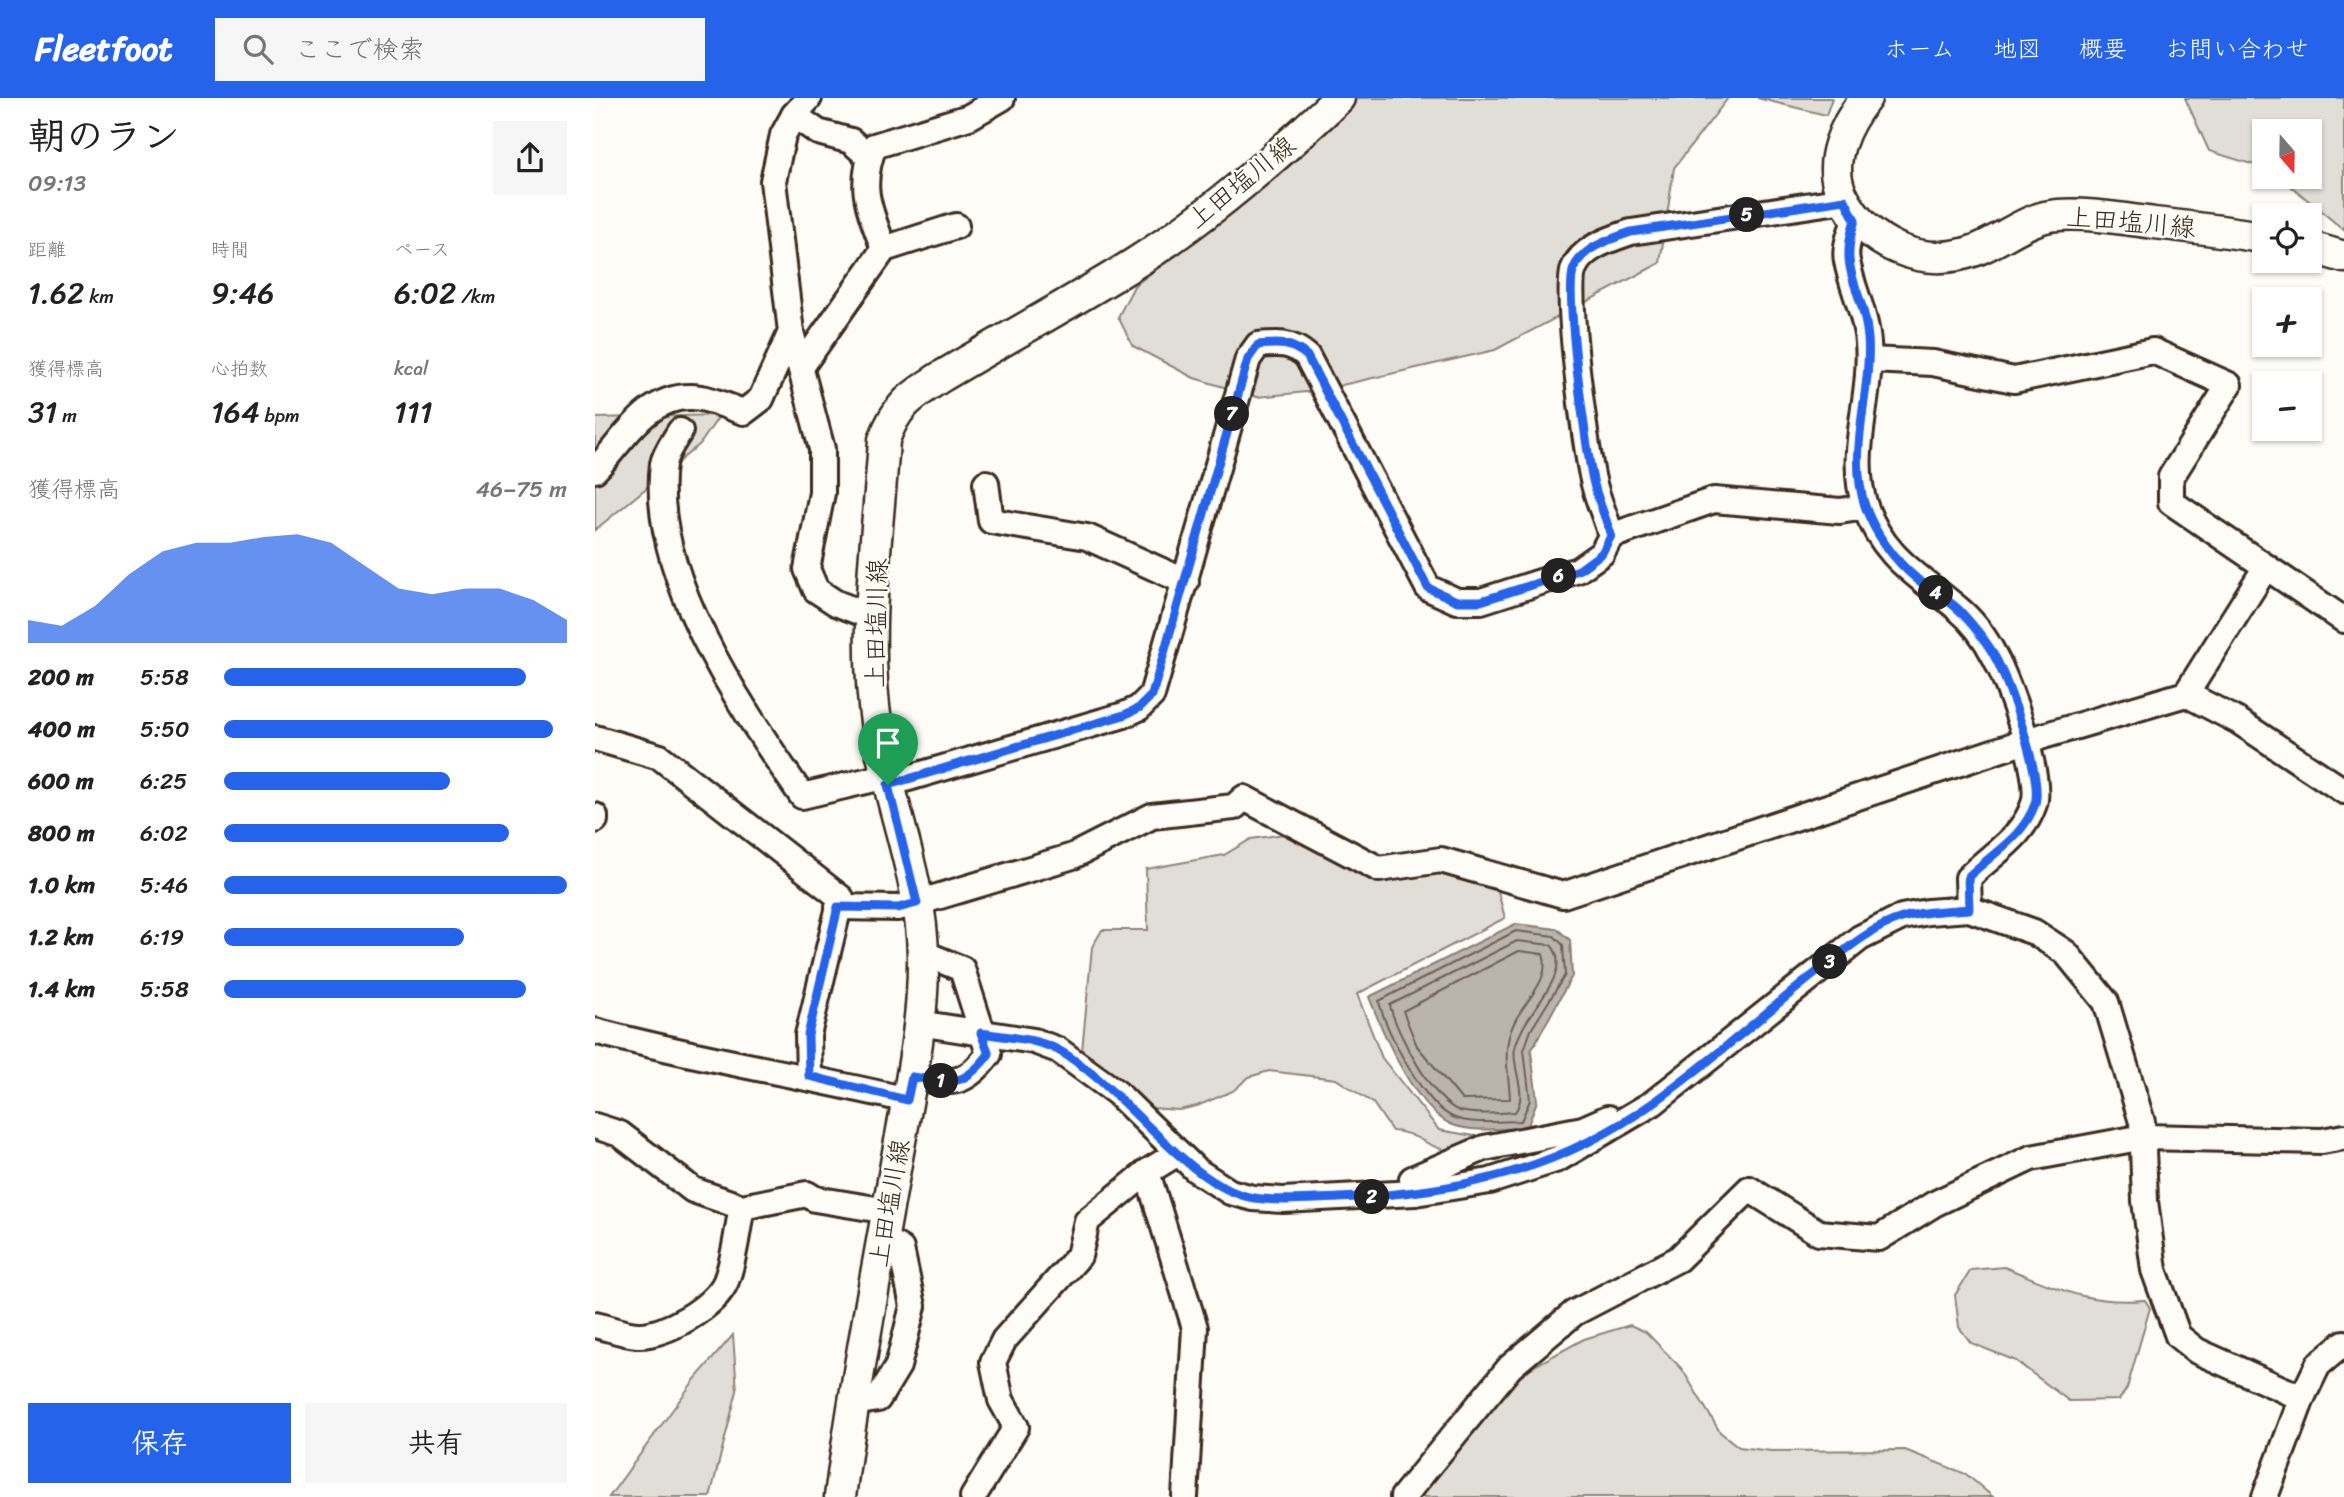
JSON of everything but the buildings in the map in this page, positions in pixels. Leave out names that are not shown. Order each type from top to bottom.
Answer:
[{"type":"main road","name":"上田塩川線","points":[[840,1497],[853,1403],[910,1088],[923,953],[917,903],[877,728],[872,617],[884,440],[893,415],[911,397],[1133,265],[1230,194],[1291,144],[1339,98]]},
{"type":"main road","points":[[1850,210],[1838,188],[1836,167],[1840,140],[1854,113],[1866,98]]},
{"type":"main road","name":"上田塩川線","points":[[1850,210],[1868,233],[1898,247],[1941,257],[1951,257],[1978,249],[2027,222],[2055,215],[2087,215],[2252,236]]},
{"type":"main road","points":[[2322,251],[2344,257]]},
{"type":"street","points":[[884,249],[866,199],[864,170],[874,146],[964,108],[1002,98]]},
{"type":"street","points":[[869,157],[851,141],[818,132],[802,106],[778,149],[773,181],[791,332],[822,449],[822,493],[807,569],[815,590],[837,603],[872,617]]},
{"type":"street","points":[[1611,536],[1593,482],[1570,304],[1573,270],[1580,258],[1611,239],[1631,232],[1850,210],[1847,260],[1865,321],[1870,360],[1858,464],[1865,507],[1886,545],[1901,564],[1957,608],[1978,631],[1996,658],[2026,741],[2036,780],[2036,802],[2017,836],[1968,877],[1969,909]]},
{"type":"street","points":[[800,368],[884,249],[956,226]]},
{"type":"street","points":[[595,470],[640,416],[669,401],[692,397],[744,412],[761,400],[791,332]]},
{"type":"street","points":[[680,431],[664,461],[662,512],[673,556],[698,624],[750,721],[802,796],[887,780],[1065,734],[1139,708],[1152,695],[1248,359],[1258,345],[1280,342],[1295,345],[1307,356],[1428,588],[1457,601],[1481,601],[1579,570],[1602,553],[1611,536],[1714,500],[1840,511],[1865,507]]},
{"type":"street","points":[[1870,360],[1933,363],[2014,380],[2153,351],[2229,385],[2171,477],[2171,502],[2344,620]]},
{"type":"street","points":[[986,483],[991,521],[1087,537],[1186,582]]},
{"type":"street","points":[[838,907],[898,908],[917,903],[1073,856],[1152,816],[1234,807],[1244,798],[1379,869],[1441,860],[1563,895],[2026,741],[2186,694],[2266,567]]},
{"type":"street","points":[[2186,694],[2238,721],[2344,791]]},
{"type":"street","points":[[595,738],[660,757],[841,898],[808,1035],[809,1076]]},
{"type":"street","points":[[918,1023],[1034,1041],[1058,1050],[1117,1093],[1210,1181],[1253,1198],[1283,1200],[1415,1193],[1412,1179],[1484,1149],[1583,1129],[1624,1111],[1630,1118],[1653,1103],[1860,938],[1902,918],[1928,912],[1969,909],[2034,932],[2066,953],[2106,1002],[2144,1138],[2148,1239],[2154,1270],[2178,1336],[2197,1351],[2302,1398]]},
{"type":"street","points":[[595,1031],[663,1050],[809,1076],[910,1088],[951,1083],[974,1073],[989,1054],[962,970],[923,953]]},
{"type":"street","points":[[595,1126],[620,1134],[693,1190],[742,1207],[807,1194],[885,1224],[901,1249],[913,1306],[898,1366],[878,1399],[853,1403]]},
{"type":"street","points":[[1403,1497],[1510,1367],[1574,1313],[1678,1259],[1749,1189],[1819,1233],[1879,1238],[1934,1204],[2031,1158],[2144,1138],[2322,1141],[2344,1138]]},
{"type":"street","points":[[973,1497],[1016,1427],[1001,1400],[993,1362],[1004,1340],[1079,1256],[1087,1221],[1147,1172],[1178,1153]]},
{"type":"street","points":[[1147,1172],[1195,1328],[1185,1497]]},
{"type":"street","points":[[595,1325],[637,1335],[653,1334],[694,1315],[716,1297],[725,1282],[742,1207]]},
{"type":"street","points":[[2265,1497],[2302,1398],[2318,1365],[2344,1343]]},
{"type":"shaded area","points":[[1356,98],[1728,98],[1674,168],[1660,263],[1495,350],[1316,391],[1257,397],[1194,378],[1133,346],[1118,317],[1134,286],[1195,240],[1323,131]]},
{"type":"shaded area","points":[[1757,98],[1832,98],[1826,115]]},
{"type":"shaded area","points":[[2185,98],[2344,98],[2344,230],[2322,212],[2322,203],[2311,203],[2294,189],[2322,189],[2322,119],[2252,119],[2252,164],[2209,151]]},
{"type":"shaded area","points":[[720,415],[700,444],[595,530],[595,418]]},
{"type":"shaded area","points":[[1291,833],[1391,858],[1458,867],[1498,892],[1505,918],[1357,994],[1382,1058],[1439,1130],[1498,1140],[1462,1151],[1441,1149],[1407,1134],[1392,1131],[1373,1103],[1336,1079],[1269,1071],[1249,1077],[1233,1091],[1197,1106],[1179,1110],[1151,1108],[1082,1051],[1092,947],[1102,930],[1148,930],[1146,869],[1224,855],[1251,839]]},
{"type":"shaded area","points":[[2004,1267],[2088,1297],[2124,1301],[2145,1300],[2150,1308],[2127,1388],[2119,1400],[2069,1401],[2016,1361],[1971,1343],[1959,1327],[1955,1295],[1971,1270]]},
{"type":"shaded area","points":[[1630,1325],[1646,1332],[1682,1369],[1720,1432],[1739,1447],[1771,1451],[1905,1450],[1966,1474],[1993,1497],[1419,1497],[1453,1447],[1527,1370],[1584,1339]]},
{"type":"shaded area","points":[[733,1335],[737,1391],[710,1497],[609,1497],[695,1379]]},
{"type":"water","points":[[1515,924],[1557,929],[1570,940],[1572,976],[1531,1051],[1537,1101],[1527,1128],[1480,1129],[1453,1125],[1439,1117],[1413,1087],[1392,1049],[1369,997]]},
{"type":"route","points":[[1845,200],[1855,220],[1847,242],[1847,260],[1860,300],[1870,360],[1858,464],[1865,507],[1886,545],[1901,564],[1957,608],[1978,631],[1996,658],[2026,741],[2036,780],[2036,802],[2017,836],[1968,877],[1966,894],[1969,909],[1928,912],[1902,918],[1860,938],[1653,1103],[1558,1159],[1490,1181],[1415,1193],[1283,1200],[1253,1198],[1230,1192],[1210,1181],[1117,1093],[1058,1050],[1034,1041],[981,1033],[989,1054],[974,1073],[951,1083],[912,1077],[907,1100],[809,1076],[808,1035],[838,907],[898,908],[917,903],[888,785],[1124,715],[1139,708],[1152,695],[1248,359],[1258,345],[1280,342],[1295,345],[1307,356],[1428,588],[1457,601],[1473,603],[1579,570],[1602,553],[1611,536],[1593,482],[1570,304],[1573,270],[1580,258],[1593,248],[1631,232],[1661,230],[1845,200]]}]
